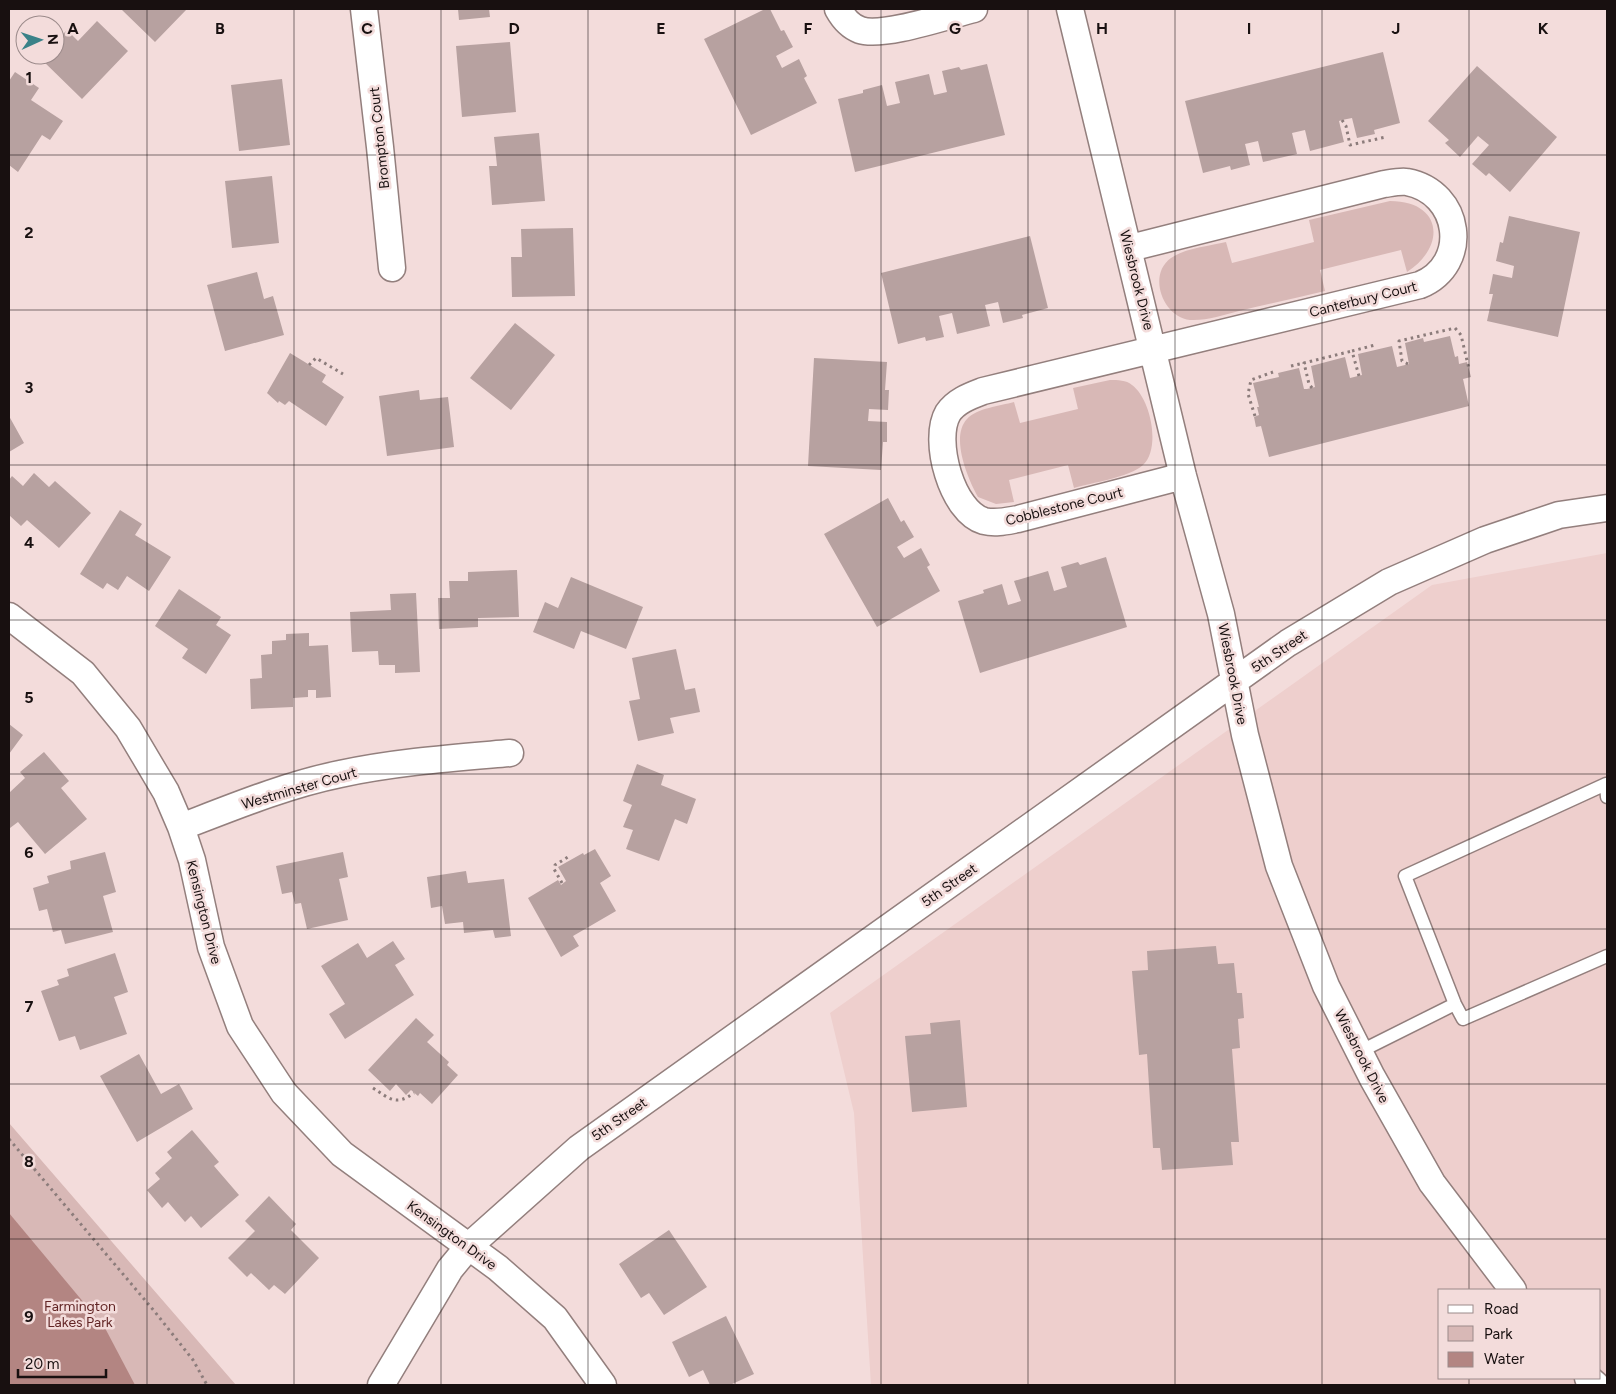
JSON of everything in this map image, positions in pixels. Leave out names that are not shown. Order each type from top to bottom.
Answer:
[{"type":"street","name":"Brompton Court","points":[[364,9],[392,268]]},
{"type":"street","points":[[838,9],[845,20],[860,30],[878,32],[974,9]]},
{"type":"street","name":"Wiesbrook Drive","points":[[1070,9],[1130,248],[1183,476],[1221,614],[1245,736],[1279,866],[1326,986],[1359,1052],[1432,1183],[1512,1289]]},
{"type":"street","name":"Canterbury Court","points":[[1130,248],[1384,184],[1406,182],[1426,188],[1444,204],[1452,222],[1453,246],[1445,265],[1431,280],[1425,283],[1413,288],[1154,350]]},
{"type":"street","name":"Cobblestone Court","points":[[1154,350],[983,391],[963,398],[948,413],[942,432],[943,453],[949,475],[967,512],[983,520],[992,521],[1018,519],[1183,476]]},
{"type":"street","name":"5th Street","points":[[382,1385],[450,1269],[469,1246],[579,1148],[1288,643],[1388,582],[1494,537],[1559,515],[1607,508]]},
{"type":"street","name":"Kensington Drive","points":[[9,616],[83,673],[128,728],[166,792],[181,827],[192,860],[211,947],[240,1026],[284,1093],[342,1154],[469,1246],[555,1318],[603,1385]]},
{"type":"street","name":"Westminster Court","points":[[181,827],[275,792],[338,774],[395,763],[510,753]]},
{"type":"lane","points":[[1607,797],[1606,784],[1405,876],[1455,1004],[1463,1019],[1607,956]]},
{"type":"lane","points":[[1359,1052],[1455,1004]]},
{"type":"path","points":[[1342,120],[1346,126],[1350,145],[1386,137]]},
{"type":"path","points":[[1399,366],[1402,361],[1399,341],[1455,328],[1461,336],[1469,369]]},
{"type":"path","points":[[1292,366],[1375,345]]},
{"type":"path","points":[[1352,351],[1358,375]]},
{"type":"path","points":[[309,365],[316,358],[343,374]]},
{"type":"path","points":[[1402,361],[1408,364]]},
{"type":"path","points":[[1304,363],[1309,384],[1312,388]]},
{"type":"path","points":[[1255,416],[1248,394],[1250,380],[1273,372]]},
{"type":"path","points":[[1307,389],[1309,384]]},
{"type":"path","points":[[562,883],[554,869],[555,865],[568,857]]},
{"type":"path","points":[[373,1088],[393,1100],[403,1101],[414,1093]]},
{"type":"path","points":[[9,1139],[155,1312],[193,1360],[207,1385]]},
{"type":"shaded area","points":[[1607,553],[1607,1385],[871,1385],[854,1113],[830,1013],[1432,585]]},
{"type":"green space","points":[[1390,201],[1407,203],[1420,208],[1429,217],[1433,227],[1433,238],[1429,250],[1407,272],[1401,250],[1320,270],[1325,291],[1202,320],[1190,320],[1180,317],[1166,304],[1161,294],[1160,274],[1164,265],[1171,258],[1183,252],[1226,242],[1232,263],[1314,242],[1309,220]]},
{"type":"green space","points":[[1110,380],[1130,383],[1139,392],[1149,412],[1152,447],[1143,465],[1120,476],[1074,488],[1068,465],[1009,480],[1014,502],[996,504],[978,497],[962,458],[960,447],[962,427],[971,415],[1014,402],[1020,423],[1078,409],[1073,388]]},
{"type":"green space","name":"Farmington Lakes Park","points":[[9,1123],[236,1385],[9,1385]]},
{"type":"water","points":[[9,1213],[105,1328],[135,1385],[9,1385]]},
{"type":"building","points":[[121,9],[187,9],[155,42]]},
{"type":"building","points":[[458,9],[489,9],[490,17],[459,20]]},
{"type":"building","points":[[765,9],[770,9],[781,31],[784,30],[793,47],[776,56],[782,68],[799,59],[807,76],[804,78],[817,103],[751,135],[704,39]]},
{"type":"building","points":[[97,21],[128,51],[82,99],[47,65],[65,65],[65,32],[67,30],[78,41]]},
{"type":"building","points":[[510,42],[516,112],[462,117],[456,46]]},
{"type":"building","points":[[1383,52],[1400,123],[1374,130],[1375,134],[1357,138],[1352,118],[1342,120],[1339,121],[1344,142],[1310,151],[1305,130],[1292,133],[1297,154],[1263,162],[1258,141],[1245,144],[1250,165],[1231,170],[1230,166],[1203,173],[1185,101]]},
{"type":"building","points":[[987,64],[1005,135],[855,172],[838,99],[863,93],[863,90],[882,85],[887,106],[900,103],[895,82],[929,74],[934,95],[947,92],[942,71],[959,67],[961,70]]},
{"type":"building","points":[[1477,66],[1557,137],[1510,192],[1489,173],[1486,176],[1472,164],[1489,145],[1478,136],[1460,157],[1445,143],[1449,140],[1428,121]]},
{"type":"building","points":[[15,72],[39,88],[31,100],[63,121],[50,140],[42,135],[18,172],[9,165],[9,81]]},
{"type":"building","points":[[282,79],[290,145],[239,151],[231,85]]},
{"type":"building","points":[[539,133],[545,201],[492,205],[489,166],[497,166],[494,137]]},
{"type":"building","points":[[272,176],[279,243],[232,248],[225,181]]},
{"type":"building","points":[[1509,216],[1580,232],[1558,337],[1487,321],[1493,294],[1489,294],[1493,274],[1512,278],[1514,266],[1496,261],[1500,242],[1503,243]]},
{"type":"building","points":[[573,228],[575,296],[512,297],[511,257],[522,257],[521,229]]},
{"type":"building","points":[[1030,236],[1048,308],[1022,315],[1023,318],[1003,323],[998,302],[985,305],[990,326],[957,334],[952,313],[939,316],[944,337],[926,341],[925,337],[898,344],[881,273]]},
{"type":"building","points":[[257,272],[264,299],[273,296],[284,335],[225,351],[207,285]]},
{"type":"building","points":[[515,323],[555,355],[511,410],[470,378]]},
{"type":"building","points":[[1450,336],[1455,357],[1458,356],[1459,364],[1467,362],[1471,377],[1463,379],[1469,406],[1269,457],[1261,426],[1256,427],[1254,417],[1259,415],[1257,407],[1259,407],[1253,383],[1279,377],[1278,373],[1299,368],[1304,389],[1307,389],[1315,387],[1311,366],[1345,357],[1350,378],[1362,375],[1358,354],[1392,346],[1397,367],[1409,364],[1405,343],[1423,338],[1424,342]]},
{"type":"building","points":[[290,353],[326,375],[322,382],[344,397],[326,426],[289,401],[285,405],[279,401],[278,403],[267,393]]},
{"type":"building","points":[[814,358],[887,362],[885,390],[889,390],[888,410],[869,409],[868,421],[887,422],[887,442],[883,442],[881,470],[808,466]]},
{"type":"building","points":[[419,390],[420,400],[448,397],[454,447],[387,456],[379,396]]},
{"type":"building","points":[[9,416],[24,443],[9,452]]},
{"type":"building","points":[[34,473],[49,487],[55,481],[91,513],[59,548],[27,520],[21,526],[9,515],[9,480],[12,476],[23,486]]},
{"type":"building","points":[[888,498],[901,522],[904,520],[914,537],[897,547],[904,558],[921,548],[930,565],[927,567],[940,591],[877,627],[824,534]]},
{"type":"building","points":[[120,510],[142,524],[135,535],[171,557],[149,591],[127,576],[118,590],[107,583],[103,589],[80,574]]},
{"type":"building","points":[[1106,557],[1127,627],[980,673],[958,601],[984,593],[983,590],[1002,584],[1008,605],[1021,601],[1014,581],[1048,571],[1054,591],[1067,587],[1061,567],[1078,562],[1080,565]]},
{"type":"building","points":[[517,570],[519,617],[478,618],[478,627],[439,629],[438,598],[450,598],[449,581],[468,581],[468,572]]},
{"type":"building","points":[[571,577],[643,607],[626,649],[581,631],[574,649],[533,632],[545,602],[558,608]]},
{"type":"building","points":[[179,589],[221,617],[216,625],[231,635],[206,674],[182,658],[188,649],[155,626]]},
{"type":"building","points":[[416,593],[420,672],[395,673],[395,665],[379,665],[378,651],[352,652],[350,612],[391,610],[390,594]]},
{"type":"building","points":[[309,633],[309,646],[328,645],[331,697],[316,698],[316,690],[308,690],[308,697],[293,698],[293,707],[251,709],[250,679],[262,678],[261,655],[272,654],[272,641],[286,640],[286,634]]},
{"type":"building","points":[[676,649],[685,690],[695,688],[700,712],[670,718],[674,733],[638,741],[629,701],[640,699],[632,658]]},
{"type":"building","points":[[9,724],[23,735],[9,754]]},
{"type":"building","points":[[44,752],[69,781],[61,788],[87,819],[45,854],[18,822],[10,828],[9,826],[9,793],[25,778],[20,772]]},
{"type":"building","points":[[637,764],[664,775],[661,785],[696,799],[687,824],[675,819],[659,861],[626,849],[633,830],[623,827],[632,805],[623,801]]},
{"type":"building","points":[[595,849],[611,876],[600,883],[616,911],[573,936],[579,946],[561,957],[528,898],[558,880],[561,885],[566,881],[558,867],[583,853],[584,855]]},
{"type":"building","points":[[105,852],[116,892],[103,896],[113,932],[65,944],[61,930],[53,932],[47,909],[39,911],[33,888],[49,883],[47,876],[71,869],[70,861]]},
{"type":"building","points":[[343,852],[348,877],[339,879],[348,920],[307,929],[301,903],[295,904],[292,892],[282,894],[276,866]]},
{"type":"building","points":[[466,871],[468,883],[504,879],[511,936],[495,938],[493,930],[464,933],[463,922],[445,924],[442,906],[431,908],[427,877]]},
{"type":"building","points":[[393,941],[405,959],[395,965],[414,995],[345,1039],[329,1014],[345,1004],[321,966],[358,943],[367,958]]},
{"type":"building","points":[[1216,946],[1218,964],[1234,963],[1237,993],[1242,993],[1244,1018],[1238,1019],[1240,1048],[1232,1049],[1239,1142],[1231,1142],[1233,1165],[1162,1170],[1160,1148],[1153,1148],[1147,1054],[1139,1055],[1132,971],[1148,970],[1147,951]]},
{"type":"building","points":[[115,953],[128,992],[114,997],[127,1034],[80,1050],[75,1036],[59,1041],[41,991],[59,985],[57,980],[69,976],[67,969]]},
{"type":"building","points":[[416,1018],[434,1035],[427,1042],[449,1062],[447,1065],[458,1075],[432,1104],[420,1093],[418,1096],[411,1090],[406,1095],[396,1084],[390,1091],[368,1070]]},
{"type":"building","points":[[960,1020],[967,1107],[912,1112],[905,1036],[931,1034],[930,1023]]},
{"type":"building","points":[[139,1054],[161,1094],[179,1084],[193,1109],[137,1142],[100,1076]]},
{"type":"building","points":[[192,1130],[219,1162],[214,1166],[239,1195],[201,1228],[191,1216],[185,1222],[168,1202],[162,1208],[147,1190],[160,1179],[155,1173],[172,1158],[167,1152]]},
{"type":"building","points":[[269,1196],[296,1224],[291,1230],[319,1258],[285,1294],[274,1285],[269,1290],[251,1273],[247,1277],[228,1258],[255,1231],[245,1221]]},
{"type":"building","points":[[669,1230],[707,1287],[664,1315],[649,1293],[641,1298],[619,1264]]},
{"type":"building","points":[[726,1316],[754,1374],[730,1385],[710,1385],[703,1370],[689,1377],[672,1342]]}]
